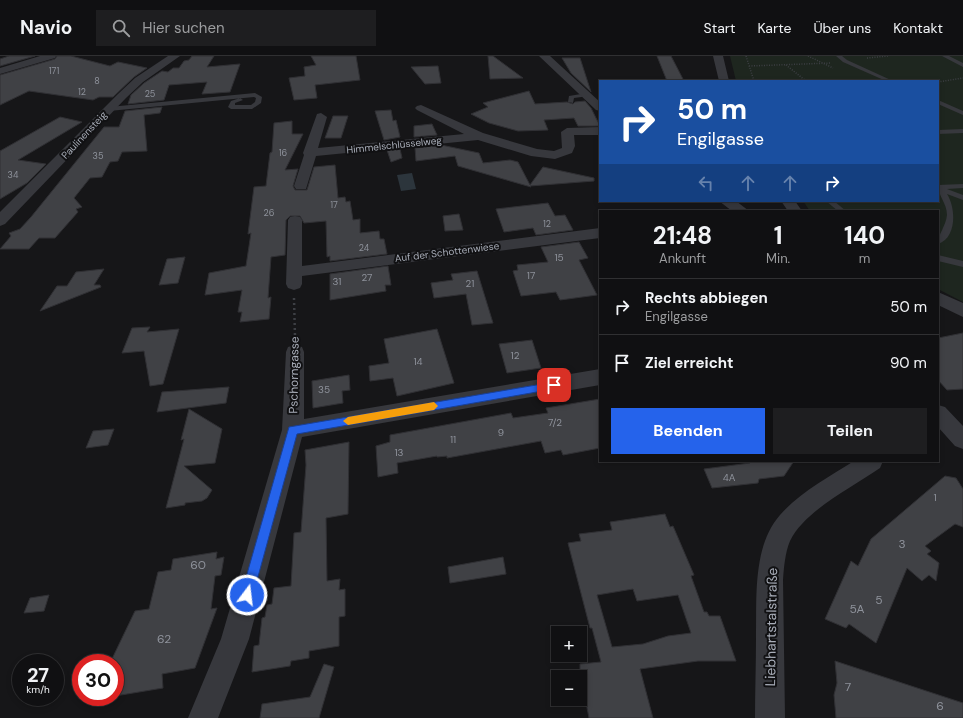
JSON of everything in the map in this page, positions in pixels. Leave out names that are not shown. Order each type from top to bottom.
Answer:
[{"type":"street","points":[[0,71],[51,56]]},
{"type":"street","name":"Paulinensteig","points":[[0,221],[109,108],[139,80],[175,56]]},
{"type":"street","points":[[544,56],[599,107]]},
{"type":"street","points":[[718,56],[724,80]]},
{"type":"street","points":[[421,108],[478,136],[536,153],[555,155],[567,150],[568,146],[565,129],[599,130]]},
{"type":"street","points":[[300,186],[321,118]]},
{"type":"street","name":"Himmelschlüsselweg","points":[[309,153],[478,136]]},
{"type":"street","points":[[728,202],[740,210]]},
{"type":"street","points":[[294,279],[295,220]]},
{"type":"street","name":"Auf der Schottenwiese","points":[[294,279],[599,233]]},
{"type":"street","points":[[939,299],[959,309]]},
{"type":"street","points":[[939,317],[959,309]]},
{"type":"street","name":"Pschorngasse","points":[[203,718],[235,639],[293,430],[295,352]]},
{"type":"street","points":[[293,430],[599,378]]},
{"type":"street","points":[[939,414],[963,440]]},
{"type":"street","name":"Liebhartstalstraße","points":[[770,718],[770,588],[774,553],[779,538],[787,524],[810,503],[871,462]]},
{"type":"lane","points":[[839,56],[845,61],[888,80]]},
{"type":"lane","points":[[946,56],[963,64]]},
{"type":"lane","points":[[571,102],[571,97],[586,94]]},
{"type":"lane","points":[[109,108],[255,95],[259,97],[258,103],[252,107],[231,107],[233,102],[240,100]]},
{"type":"lane","points":[[186,108],[194,106],[197,103],[195,100]]},
{"type":"lane","points":[[939,102],[963,113]]},
{"type":"lane","points":[[939,132],[963,131]]},
{"type":"lane","points":[[939,188],[963,186]]},
{"type":"lane","points":[[939,188],[963,198]]},
{"type":"lane","points":[[939,189],[945,194],[949,202],[951,219],[944,237],[939,241]]},
{"type":"lane","points":[[831,202],[841,210]]},
{"type":"lane","points":[[939,258],[963,264]]},
{"type":"path","points":[[746,56],[754,80]]},
{"type":"path","points":[[749,66],[845,61],[888,56]]},
{"type":"path","points":[[786,65],[805,80]]},
{"type":"path","points":[[939,82],[963,78]]},
{"type":"path","name":"Pschorngasse","points":[[294,279],[295,352]]},
{"type":"shaded area","points":[[730,56],[963,56],[963,302],[939,290],[939,210],[809,210],[804,202],[939,202],[939,80],[736,80]]},
{"type":"shaded area","points":[[412,173],[416,189],[401,191],[397,175]]},
{"type":"building","points":[[9,56],[35,56],[0,66],[0,59]]},
{"type":"building","points":[[57,56],[71,56],[110,66],[118,62],[147,68],[134,77],[113,97],[99,97],[93,100],[29,91],[0,105],[0,75],[55,59]]},
{"type":"building","points":[[192,56],[214,56],[207,67],[240,64],[230,92],[202,94],[207,82],[169,85],[164,100],[128,104],[131,95],[144,83],[162,71],[168,72],[173,68],[179,68],[184,61],[189,60]]},
{"type":"building","points":[[311,56],[356,56],[360,80],[315,85],[317,98],[294,100],[289,78],[305,76],[304,67],[316,65]]},
{"type":"building","points":[[488,56],[493,56],[523,78],[490,79]]},
{"type":"building","points":[[657,56],[671,56],[683,80],[667,80]]},
{"type":"building","points":[[562,58],[580,58],[591,92],[571,73]]},
{"type":"building","points":[[438,66],[441,83],[425,84],[411,67]]},
{"type":"building","points":[[529,91],[535,104],[567,102],[573,104],[575,102],[585,101],[591,108],[599,126],[578,126],[574,118],[544,120],[548,130],[518,131],[489,123],[471,114],[488,107],[483,103]]},
{"type":"building","points":[[162,107],[160,113],[144,115],[147,151],[122,152],[118,161],[110,162],[102,177],[90,178],[74,198],[82,207],[76,209],[78,212],[55,238],[39,238],[29,249],[0,249],[11,236],[9,233],[20,229],[31,217],[104,127],[119,127],[125,111]]},
{"type":"building","points":[[391,110],[393,121],[396,120],[400,137],[384,140],[375,111]]},
{"type":"building","points":[[333,116],[348,116],[341,138],[325,138]]},
{"type":"building","points":[[60,117],[82,122],[18,160],[46,164],[27,183],[0,199],[0,151]]},
{"type":"building","points":[[292,121],[292,134],[303,134],[285,170],[298,169],[293,186],[295,190],[307,190],[314,167],[335,165],[338,198],[345,197],[346,202],[350,201],[353,220],[360,219],[360,233],[379,231],[380,239],[384,239],[387,254],[330,261],[330,256],[327,257],[326,221],[304,223],[300,216],[290,216],[286,220],[285,255],[271,257],[268,298],[271,297],[269,319],[240,322],[242,312],[238,312],[242,290],[205,295],[209,273],[246,266],[251,233],[248,234],[254,187],[266,186],[270,153],[272,152],[274,123]]},
{"type":"building","points":[[432,124],[437,135],[414,137],[414,126]]},
{"type":"building","points":[[441,145],[479,153],[483,163],[510,160],[518,162],[530,185],[543,167],[594,178],[594,181],[530,186],[531,187],[458,166],[455,156],[416,161],[415,148]]},
{"type":"building","points":[[400,149],[402,158],[391,162],[387,150]]},
{"type":"building","points":[[548,203],[555,216],[565,215],[573,230],[536,235],[533,228],[504,232],[496,209]]},
{"type":"building","points":[[459,214],[463,230],[445,231],[443,216]]},
{"type":"building","points":[[579,242],[588,258],[579,260],[597,295],[560,300],[556,292],[521,296],[513,271],[518,270],[517,265],[548,262],[541,247]]},
{"type":"building","points":[[185,257],[178,283],[159,285],[167,259]]},
{"type":"building","points":[[388,266],[391,285],[385,285],[386,291],[330,300],[330,274]]},
{"type":"building","points":[[104,269],[94,285],[100,285],[101,287],[40,311],[57,286],[67,286],[76,272]]},
{"type":"building","points":[[477,271],[493,323],[472,325],[466,294],[434,298],[431,283],[453,280],[451,274]]},
{"type":"building","points":[[150,327],[147,332],[179,329],[163,384],[150,386],[144,351],[122,353],[132,328]]},
{"type":"building","points":[[437,329],[454,383],[397,396],[393,378],[370,381],[369,366],[389,363],[384,339]]},
{"type":"building","points":[[963,333],[963,389],[947,390],[939,381],[939,338]]},
{"type":"building","points":[[532,340],[541,368],[507,373],[499,344]]},
{"type":"building","points":[[349,375],[350,390],[342,391],[343,403],[313,408],[312,381]]},
{"type":"building","points":[[229,387],[226,403],[157,412],[162,392]]},
{"type":"building","points":[[599,399],[599,448],[563,455],[561,450],[545,453],[541,441],[447,458],[447,456],[437,456],[397,463],[398,473],[378,477],[376,446],[390,442],[390,435],[511,413],[513,418],[548,413],[546,408]]},
{"type":"building","points":[[189,409],[222,429],[215,463],[184,466],[212,490],[207,498],[202,501],[185,503],[185,505],[166,508],[184,439],[181,440]]},
{"type":"building","points":[[114,429],[108,445],[86,448],[93,431]]},
{"type":"building","points":[[349,442],[348,514],[326,518],[327,581],[340,579],[339,590],[345,589],[345,616],[339,617],[339,646],[309,651],[309,658],[291,661],[290,666],[252,672],[254,646],[259,645],[262,618],[265,617],[267,605],[272,604],[274,588],[291,586],[294,533],[301,532],[306,465],[305,450]]},
{"type":"building","points":[[793,462],[784,476],[759,479],[758,483],[712,488],[704,469],[750,463]]},
{"type":"building","points":[[945,476],[956,478],[963,489],[963,527],[955,524],[925,546],[931,551],[927,554],[939,563],[936,581],[929,575],[922,581],[907,568],[876,643],[849,624],[846,628],[825,619],[851,561],[858,566],[871,539]]},
{"type":"building","points":[[665,514],[670,527],[673,526],[694,575],[691,576],[704,612],[707,612],[709,616],[720,616],[736,661],[698,661],[640,669],[653,718],[589,718],[587,706],[587,670],[580,670],[580,664],[601,662],[592,628],[590,628],[568,543],[581,541],[579,534],[612,530],[610,522]],"holes":[[[633,589],[637,601],[678,595],[691,633],[668,636],[643,644],[612,647],[597,595]]]},
{"type":"building","points":[[217,552],[216,559],[224,557],[221,575],[215,576],[211,609],[217,608],[195,668],[162,674],[163,688],[124,694],[124,654],[114,654],[135,611],[149,609],[158,572],[171,570],[173,559]]},
{"type":"building","points":[[503,557],[506,574],[450,583],[448,567]]},
{"type":"building","points":[[49,595],[44,611],[24,613],[30,598]]},
{"type":"building","points":[[835,661],[963,703],[963,718],[836,718],[834,695],[837,683]]},
{"type":"building","points":[[324,664],[334,667],[319,718],[260,718],[262,704],[310,697]]},
{"type":"slow traffic","points":[[348,421],[434,406]]},
{"type":"route","points":[[247,595],[293,430],[554,385]]}]
